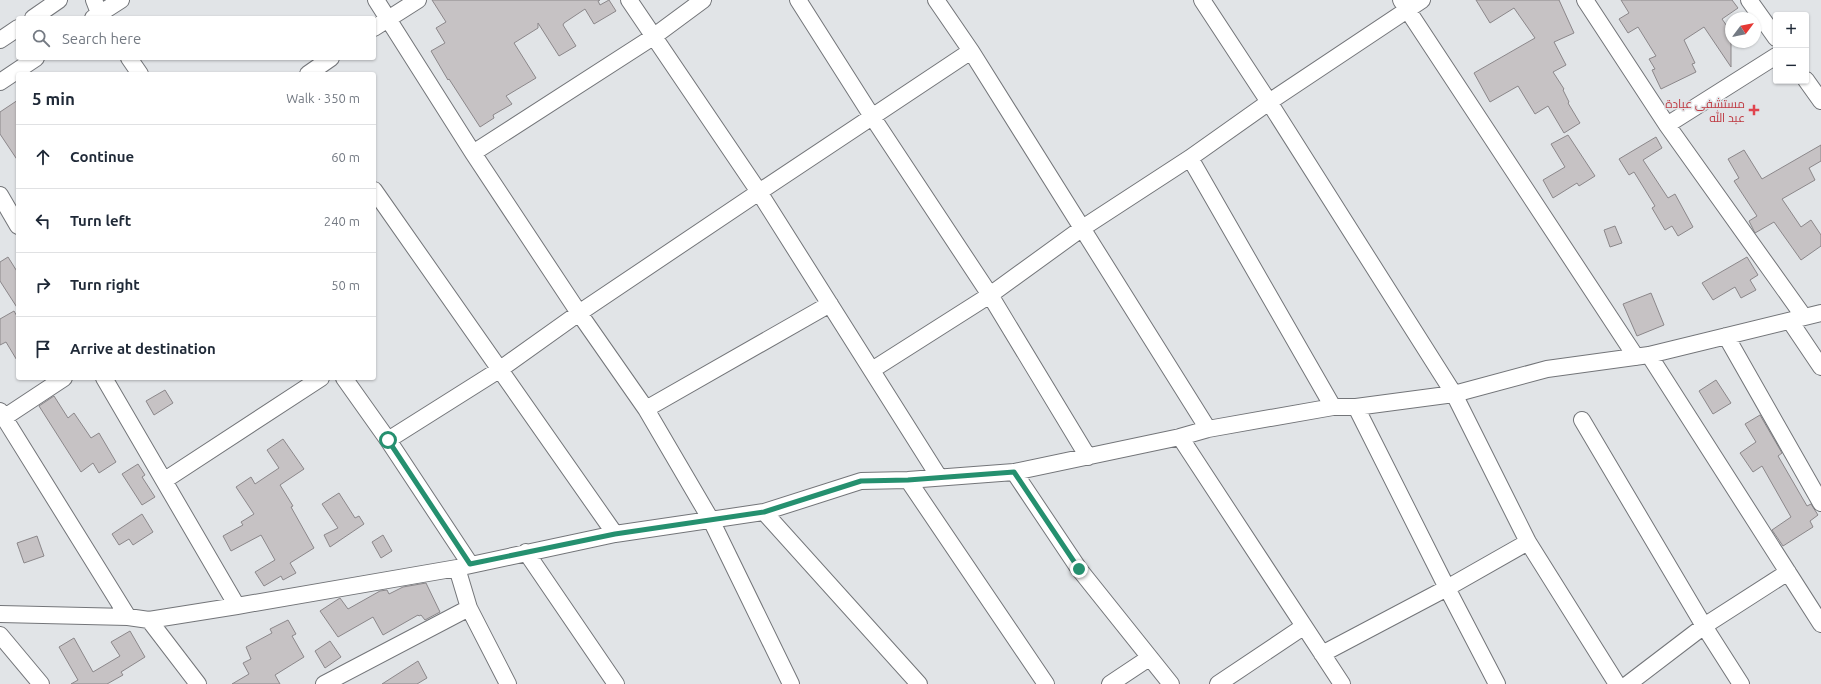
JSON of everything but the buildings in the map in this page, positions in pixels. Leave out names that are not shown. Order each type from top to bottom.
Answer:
[{"type":"street","points":[[36,16],[60,0]]},
{"type":"street","points":[[97,13],[121,0]]},
{"type":"street","points":[[376,0],[579,313],[646,409],[711,520],[790,684]]},
{"type":"street","points":[[376,27],[418,0]]},
{"type":"street","points":[[629,0],[759,192],[939,477]]},
{"type":"street","points":[[474,153],[653,37],[703,0]]},
{"type":"street","points":[[798,0],[873,118],[990,295],[1088,457]]},
{"type":"street","points":[[936,0],[971,52],[1208,429]]},
{"type":"street","points":[[1202,0],[1269,102],[1454,394],[1528,542],[1617,684]]},
{"type":"street","points":[[872,370],[990,295],[1081,229],[1190,158],[1404,5],[1422,0]]},
{"type":"street","points":[[1585,0],[1797,319],[1821,367]]},
{"type":"street","points":[[1749,0],[1773,34]]},
{"type":"street","points":[[1404,5],[1788,572],[1821,624]]},
{"type":"street","points":[[0,40],[16,29]]},
{"type":"street","points":[[388,440],[499,370],[579,313],[971,52]]},
{"type":"street","points":[[1667,125],[1773,58]]},
{"type":"street","points":[[0,82],[33,60]]},
{"type":"street","points":[[130,60],[139,72]]},
{"type":"street","points":[[311,72],[328,60]]},
{"type":"street","points":[[1809,84],[1821,101]]},
{"type":"street","points":[[1190,158],[1333,407]]},
{"type":"street","points":[[376,193],[615,534]]},
{"type":"street","points":[[0,195],[16,223]]},
{"type":"street","points":[[646,409],[830,304]]},
{"type":"street","points":[[0,614],[128,617],[149,620],[237,606],[464,566],[615,534],[764,512],[861,481],[908,480],[1014,472],[1180,437],[1208,429],[1333,407],[1356,407],[1454,394],[1547,370],[1642,356],[1821,313]]},
{"type":"street","points":[[1726,336],[1821,503]]},
{"type":"street","points":[[61,380],[2,414],[128,617]]},
{"type":"street","points":[[105,380],[165,480],[237,606]]},
{"type":"street","points":[[165,480],[318,380]]},
{"type":"street","points":[[345,380],[388,440],[464,566],[469,608],[508,684]]},
{"type":"street","points":[[1356,407],[1446,588],[1497,684]]},
{"type":"street","points":[[1582,420],[1704,626],[1741,684]]},
{"type":"street","points":[[1180,437],[1342,684]]},
{"type":"street","points":[[1014,472],[1079,569],[1171,684]]},
{"type":"street","points":[[908,480],[1046,684]]},
{"type":"street","points":[[764,512],[919,684]]},
{"type":"street","points":[[1322,654],[1446,588],[1528,542]]},
{"type":"street","points":[[526,552],[616,684]]},
{"type":"street","points":[[1628,684],[1704,626],[1788,572]]},
{"type":"street","points":[[324,684],[469,608]]},
{"type":"street","points":[[149,620],[198,684]]},
{"type":"street","points":[[1218,684],[1303,626]]},
{"type":"street","points":[[0,635],[41,684]]},
{"type":"street","points":[[1110,684],[1149,658]]},
{"type":"place","name":"مستشفى عبادة عبد الله","points":[[1754,110]]},
{"type":"route","points":[[388,440],[470,564],[615,534],[764,512],[861,481],[908,480],[1014,472],[1079,569]]}]
